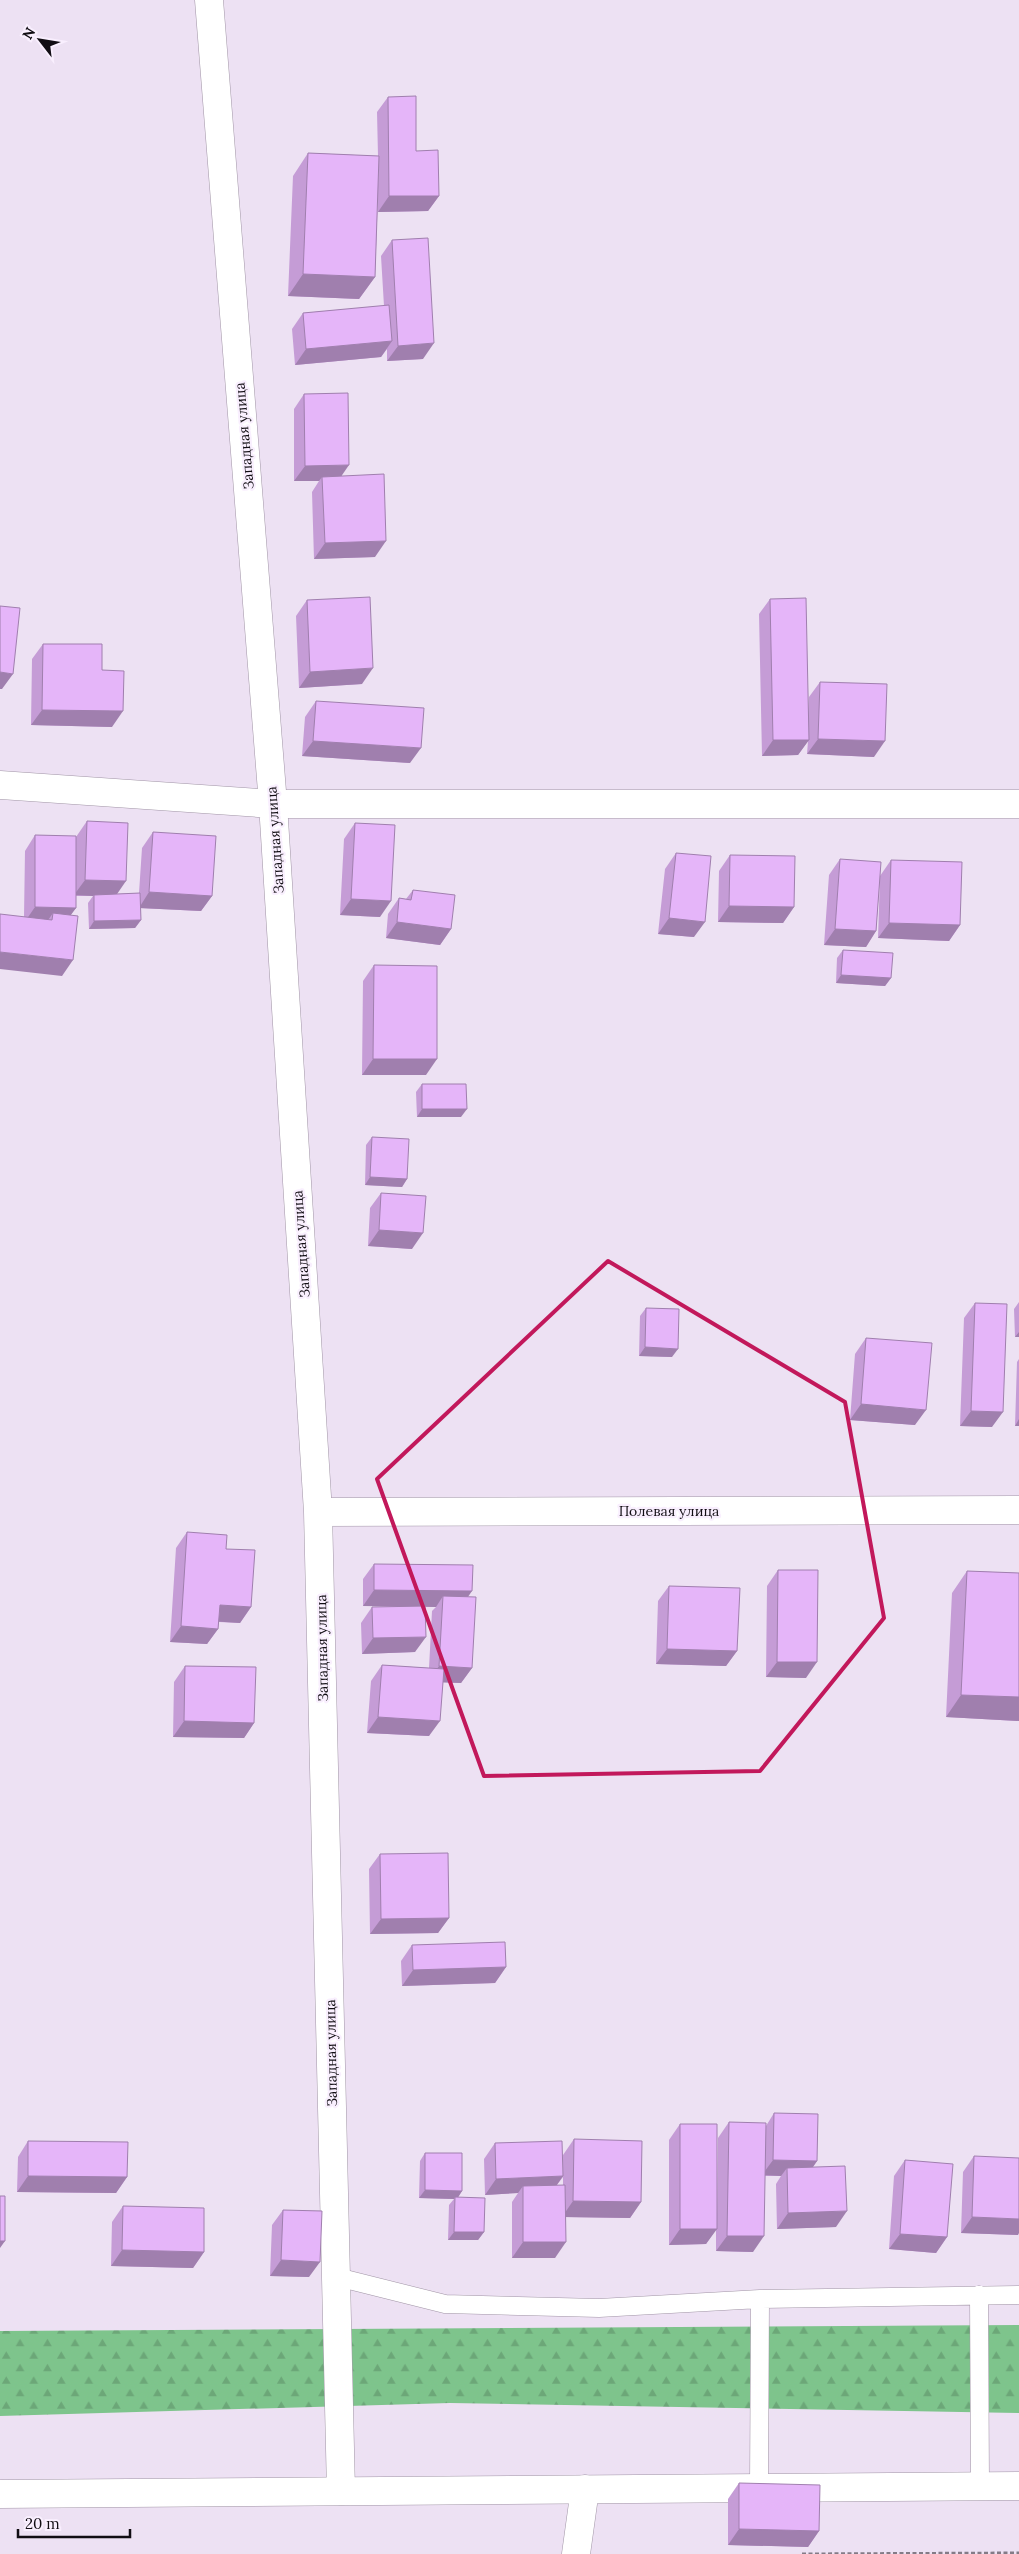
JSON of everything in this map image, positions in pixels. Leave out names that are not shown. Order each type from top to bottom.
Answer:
[{"type":"street","name":"Западная улица","points":[[209,0],[273,804],[318,1512],[341,2490]]},
{"type":"street","points":[[0,785],[273,804],[1019,804]]},
{"type":"street","name":"Полевая улица","points":[[318,1512],[1019,1510]]},
{"type":"street","points":[[0,2494],[1019,2486]]},
{"type":"street","points":[[576,2554],[585,2489]]},
{"type":"lane","points":[[337,2277],[445,2304],[599,2308],[760,2299],[1019,2295]]},
{"type":"lane","points":[[979,2295],[980,2486]]},
{"type":"lane","points":[[758,2487],[760,2299]]},
{"type":"path","points":[[802,2554],[1019,2553]]},
{"type":"highlighted area","points":[[608,1261],[845,1402],[884,1618],[760,1771],[484,1776],[377,1479]]},
{"type":"green space","points":[[1019,2325],[1019,2413],[450,2403],[0,2416],[0,2331]]},
{"type":"building","points":[[416,96],[416,151],[438,150],[439,196],[389,196],[388,97]]},
{"type":"building","points":[[308,153],[379,156],[375,277],[303,274]]},
{"type":"building","points":[[428,238],[434,343],[398,346],[392,240]]},
{"type":"building","points":[[389,305],[392,341],[306,349],[303,313]]},
{"type":"building","points":[[348,393],[349,465],[305,466],[304,394]]},
{"type":"building","points":[[384,474],[386,541],[325,543],[322,477]]},
{"type":"building","points":[[370,597],[373,668],[310,672],[307,600]]},
{"type":"building","points":[[806,598],[809,740],[773,740],[770,599]]},
{"type":"building","points":[[0,606],[20,608],[13,674],[0,672]]},
{"type":"building","points":[[43,644],[102,644],[102,670],[124,671],[123,711],[42,710]]},
{"type":"building","points":[[820,682],[887,684],[885,741],[818,739]]},
{"type":"building","points":[[316,701],[424,708],[421,748],[313,741]]},
{"type":"building","points":[[87,821],[128,823],[126,881],[85,880]]},
{"type":"building","points":[[355,823],[395,825],[391,901],[351,899]]},
{"type":"building","points":[[153,832],[216,836],[212,896],[149,892]]},
{"type":"building","points":[[35,835],[76,836],[76,908],[35,907]]},
{"type":"building","points":[[676,853],[711,856],[705,922],[669,918]]},
{"type":"building","points":[[730,855],[795,856],[794,907],[729,906]]},
{"type":"building","points":[[840,859],[881,862],[876,931],[835,929]]},
{"type":"building","points":[[891,860],[962,862],[960,925],[889,923]]},
{"type":"building","points":[[413,890],[455,895],[451,929],[397,922],[399,898],[411,900]]},
{"type":"building","points":[[140,893],[141,920],[94,921],[94,895]]},
{"type":"building","points":[[53,913],[78,916],[73,960],[0,952],[0,914],[52,920]]},
{"type":"building","points":[[843,950],[893,953],[891,978],[841,975]]},
{"type":"building","points":[[374,965],[437,966],[437,1059],[373,1059]]},
{"type":"building","points":[[422,1084],[466,1084],[467,1109],[422,1109]]},
{"type":"building","points":[[372,1137],[409,1139],[407,1179],[370,1177]]},
{"type":"building","points":[[381,1193],[426,1196],[423,1233],[379,1230]]},
{"type":"building","points":[[975,1303],[1007,1304],[1003,1412],[971,1411]]},
{"type":"building","points":[[646,1308],[679,1309],[678,1349],[645,1347]]},
{"type":"building","points":[[866,1338],[932,1343],[926,1410],[861,1404]]},
{"type":"building","points":[[187,1532],[227,1535],[226,1549],[255,1550],[251,1607],[220,1605],[218,1629],[181,1626]]},
{"type":"building","points":[[374,1564],[473,1565],[472,1591],[374,1590]]},
{"type":"building","points":[[778,1570],[818,1570],[817,1662],[777,1662]]},
{"type":"building","points":[[967,1571],[1019,1573],[1019,1697],[961,1695]]},
{"type":"building","points":[[669,1586],[740,1588],[737,1651],[667,1649]]},
{"type":"building","points":[[443,1596],[476,1597],[472,1668],[439,1666]]},
{"type":"building","points":[[425,1606],[426,1637],[373,1638],[372,1607]]},
{"type":"building","points":[[382,1665],[444,1669],[440,1721],[378,1717]]},
{"type":"building","points":[[185,1666],[256,1667],[254,1723],[184,1721]]},
{"type":"building","points":[[448,1853],[449,1918],[381,1919],[380,1854]]},
{"type":"building","points":[[505,1942],[506,1967],[413,1970],[412,1945]]},
{"type":"building","points":[[774,2113],[818,2114],[817,2161],[773,2160]]},
{"type":"building","points":[[729,2122],[766,2123],[764,2236],[727,2236]]},
{"type":"building","points":[[680,2124],[717,2124],[717,2229],[680,2229]]},
{"type":"building","points":[[574,2139],[642,2141],[641,2202],[573,2201]]},
{"type":"building","points":[[28,2141],[128,2142],[127,2177],[28,2176]]},
{"type":"building","points":[[562,2141],[563,2176],[496,2179],[495,2143]]},
{"type":"building","points":[[425,2153],[462,2153],[462,2191],[425,2190]]},
{"type":"building","points":[[974,2156],[1019,2158],[1019,2219],[972,2217]]},
{"type":"building","points":[[905,2160],[953,2164],[947,2237],[900,2234]]},
{"type":"building","points":[[845,2166],[847,2211],[788,2213],[787,2168]]},
{"type":"building","points":[[565,2185],[566,2242],[523,2242],[523,2186]]},
{"type":"building","points":[[0,2196],[5,2196],[5,2241],[0,2241]]},
{"type":"building","points":[[455,2197],[485,2198],[484,2232],[454,2232]]},
{"type":"building","points":[[123,2206],[204,2208],[204,2252],[122,2250]]},
{"type":"building","points":[[283,2210],[322,2211],[320,2262],[281,2260]]},
{"type":"building","points":[[739,2483],[820,2485],[819,2531],[739,2529]]}]
